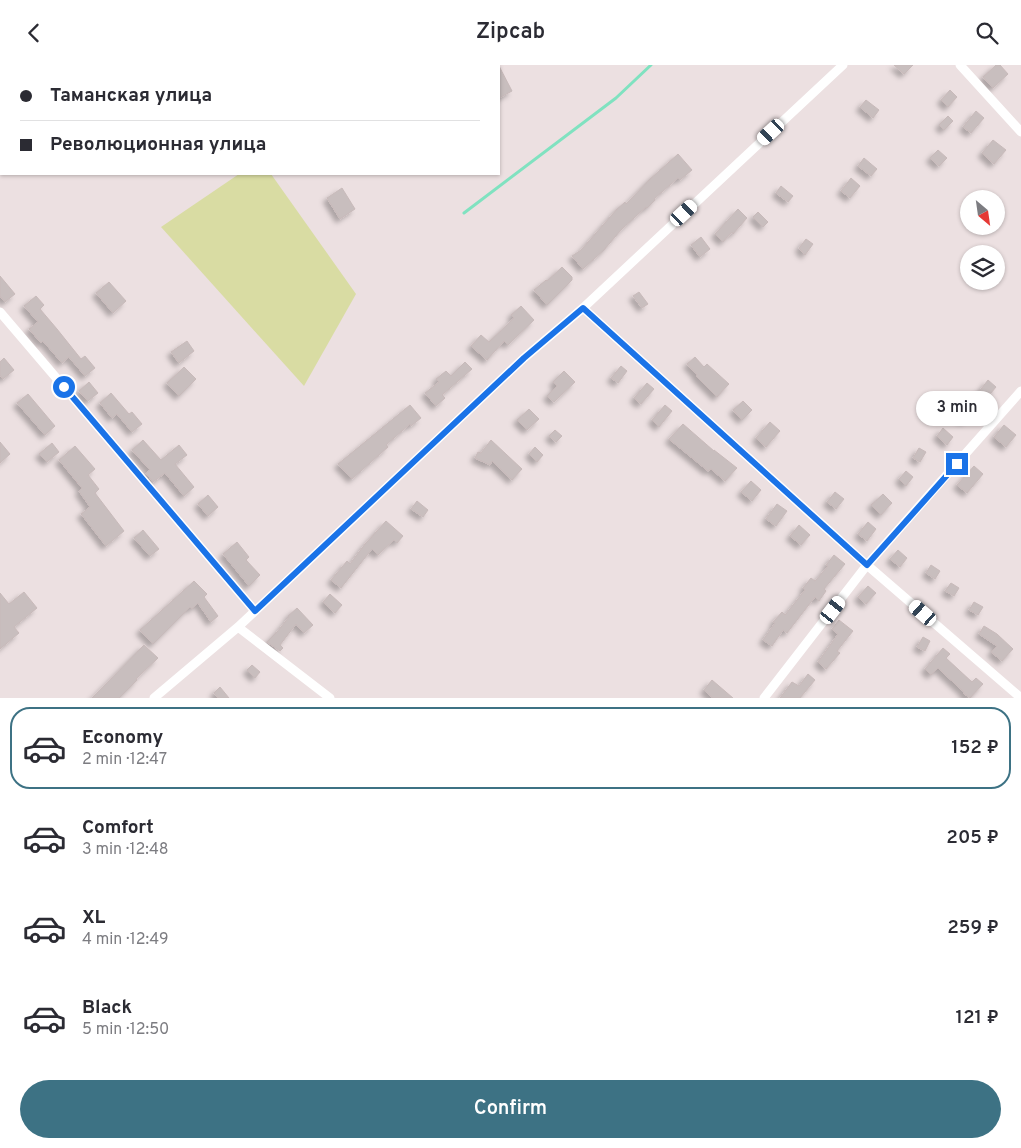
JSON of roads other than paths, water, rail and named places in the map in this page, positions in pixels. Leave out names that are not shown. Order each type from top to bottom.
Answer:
[{"type":"street","points":[[154,698],[238,627],[524,358],[583,308],[843,65]]},
{"type":"street","points":[[960,65],[1021,133]]},
{"type":"street","points":[[583,308],[867,565],[1021,698]]},
{"type":"street","points":[[0,312],[255,611]]},
{"type":"street","points":[[764,698],[867,565],[1021,391]]},
{"type":"street","points":[[238,627],[330,698]]},
{"type":"waterway","points":[[464,213],[616,98],[651,65]]}]
